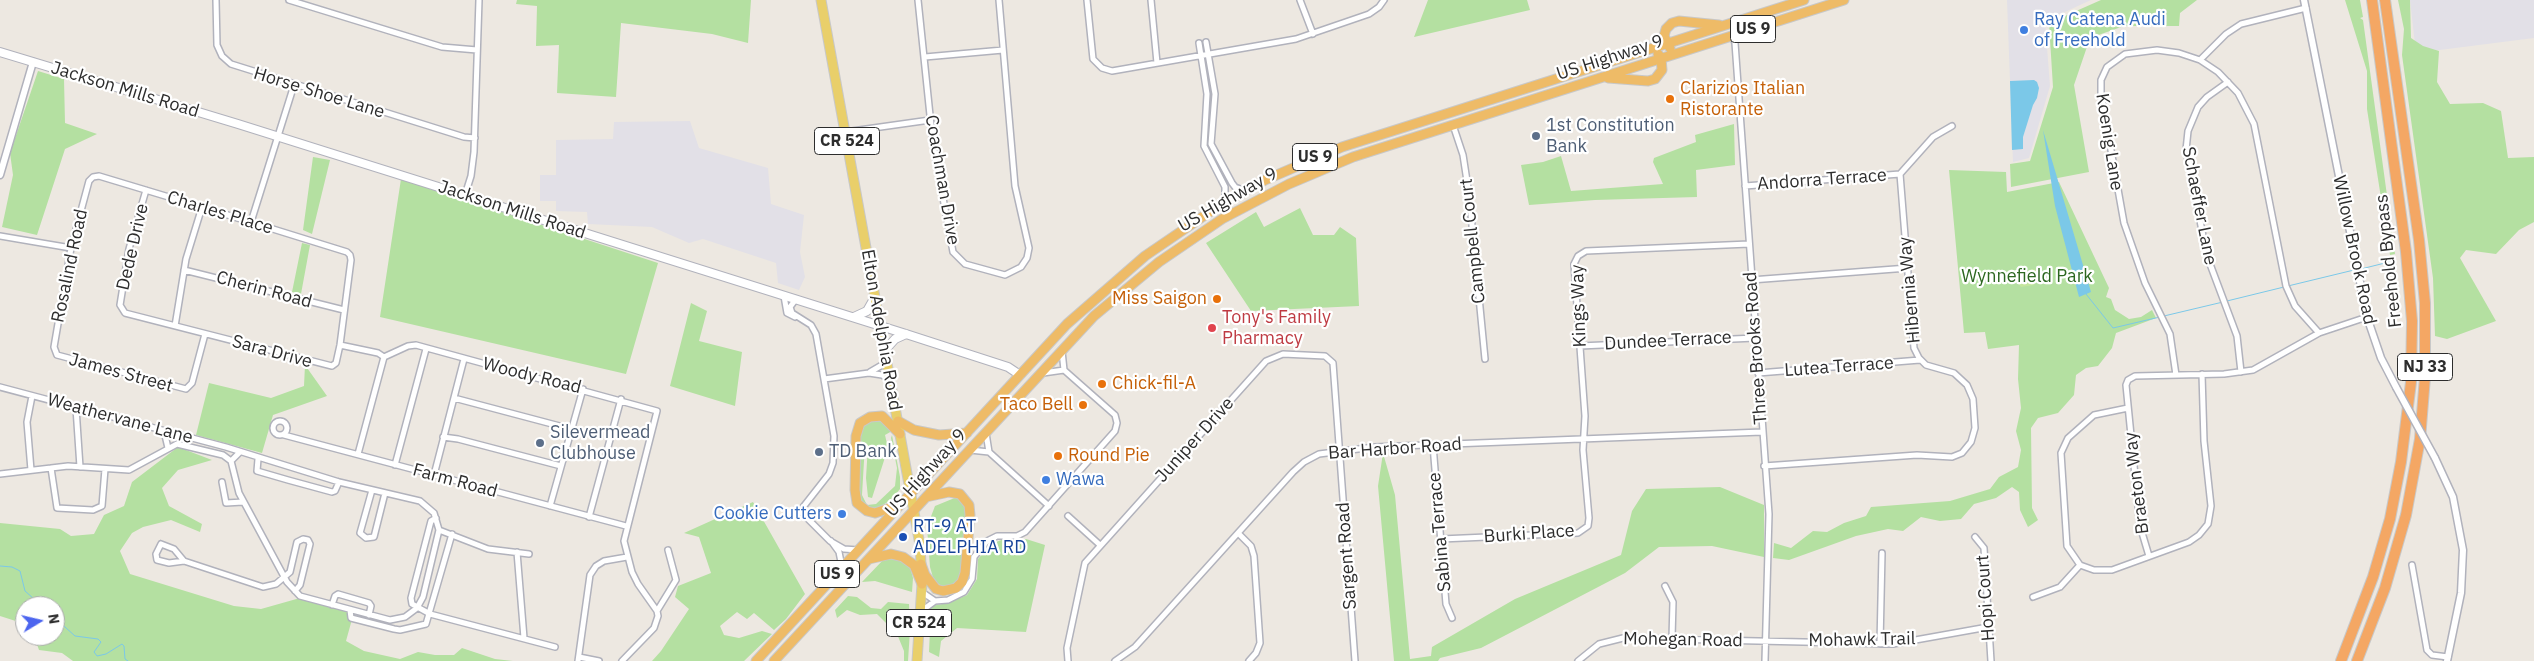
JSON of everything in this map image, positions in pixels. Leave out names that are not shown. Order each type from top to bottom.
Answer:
[{"type":"highway","name":"US Highway 9","points":[[756,661],[1069,321],[1138,262],[1174,235],[1225,202],[1309,160],[1369,137],[1804,0]]},
{"type":"highway","name":"US Highway 9","points":[[774,661],[1063,348],[1129,285],[1179,247],[1236,211],[1321,170],[1453,125],[1844,0]]},
{"type":"highway","points":[[2365,0],[2380,84],[2384,90]]},
{"type":"highway","name":"Freehold Bypass","points":[[2341,661],[2370,586],[2387,529],[2401,462],[2411,382],[2410,282],[2372,0]]},
{"type":"highway","name":"Freehold Bypass","points":[[2357,661],[2385,588],[2406,515],[2420,439],[2425,377],[2424,303],[2418,240],[2385,0]]},
{"type":"highway","points":[[1682,51],[1671,48],[1666,44],[1664,36],[1666,29],[1676,21],[1723,26]]},
{"type":"highway","points":[[1600,78],[1652,80],[1662,70],[1661,58],[1657,53],[1646,50]]},
{"type":"highway","points":[[900,434],[882,416],[870,416],[860,423],[856,436],[855,490],[857,503],[867,511],[879,512],[901,504]]},
{"type":"highway","points":[[898,420],[914,430],[938,436],[967,433]]},
{"type":"highway","points":[[922,564],[925,575],[936,589],[943,591],[956,588],[962,582],[965,574],[970,515],[966,498],[957,493],[946,492],[926,497]]},
{"type":"highway","points":[[868,560],[891,554],[903,557],[914,565],[921,588]]},
{"type":"main road","name":"Elton Adelphia Road","points":[[821,0],[892,381],[922,564],[917,661]]},
{"type":"main road","name":"Jackson Mills Road","points":[[0,52],[796,299],[1008,367],[1020,375]]},
{"type":"main road","points":[[854,318],[866,311],[875,297]]},
{"type":"main road","points":[[886,354],[895,339],[906,334]]},
{"type":"street","name":"Horse Shoe Lane","points":[[216,0],[216,40],[218,49],[225,59],[234,65],[464,138],[475,138]]},
{"type":"street","points":[[291,0],[442,47],[477,50]]},
{"type":"street","points":[[465,195],[473,168],[479,0]]},
{"type":"street","name":"Coachman Drive","points":[[918,0],[935,159],[953,252],[959,260],[970,266],[1001,275],[1016,272],[1026,262],[1029,248],[1015,186],[999,0]]},
{"type":"street","points":[[1087,0],[1092,56],[1097,64],[1112,71],[1291,40],[1373,12],[1384,0]]},
{"type":"street","points":[[1151,0],[1157,63]]},
{"type":"street","points":[[1300,0],[1313,34]]},
{"type":"street","name":"Willow Brook Road","points":[[2304,0],[2367,317],[2381,358],[2435,458],[2453,497],[2463,550],[2461,592],[2448,659]]},
{"type":"street","points":[[2200,60],[2226,34],[2241,24],[2306,8]]},
{"type":"street","name":"Three Brooks Road","points":[[1732,36],[1735,44],[1764,466],[1769,514],[1765,661]]},
{"type":"street","points":[[1206,42],[1215,94],[1211,144],[1232,183],[1245,191]]},
{"type":"street","points":[[1199,43],[1207,94],[1204,146],[1225,187],[1225,202]]},
{"type":"street","points":[[925,57],[1003,50]]},
{"type":"street","name":"Koenig Lane","points":[[2176,375],[2170,334],[2140,270],[2124,223],[2100,86],[2107,67],[2125,54],[2163,51],[2179,53],[2200,60],[2228,82],[2242,99],[2254,124],[2289,293],[2299,311],[2319,333]]},
{"type":"street","points":[[0,175],[33,62]]},
{"type":"street","name":"Schaeffer Lane","points":[[2228,82],[2207,97],[2198,108],[2188,131],[2186,150],[2206,256],[2238,336],[2241,372]]},
{"type":"street","points":[[251,222],[294,85]]},
{"type":"street","points":[[845,132],[930,120]]},
{"type":"street","name":"Campbell Court","points":[[1453,125],[1463,155],[1469,194],[1485,359]]},
{"type":"street","points":[[1900,174],[1933,137],[1952,126]]},
{"type":"street","name":"Andorra Terrace","points":[[1745,186],[1900,174]]},
{"type":"street","name":"Hibernia Way","points":[[1764,466],[1917,455],[1945,458],[1962,453],[1971,442],[1974,433],[1970,390],[1959,376],[1928,366],[1920,360],[1913,341],[1900,174]]},
{"type":"street","name":"Charles Place","points":[[90,179],[99,176],[347,252],[350,255],[344,310]]},
{"type":"street","name":"Rosalind Road","points":[[57,355],[54,347],[71,248],[90,179]]},
{"type":"street","name":"Dede Drive","points":[[144,318],[125,313],[120,305],[129,250],[146,190]]},
{"type":"street","points":[[175,326],[184,270],[202,207]]},
{"type":"street","points":[[0,236],[71,248]]},
{"type":"street","name":"Kings Way","points":[[1584,438],[1585,416],[1574,264],[1581,253],[1586,251],[1748,244]]},
{"type":"street","points":[[1751,280],[1908,268]]},
{"type":"street","name":"Cherin Road","points":[[184,270],[344,310]]},
{"type":"street","points":[[784,296],[787,313],[789,316],[798,317]]},
{"type":"street","points":[[796,299],[790,310],[810,325],[816,334],[834,436],[832,466],[829,474],[800,511],[839,552],[842,569]]},
{"type":"street","points":[[344,310],[340,344],[378,353],[384,357],[358,454]]},
{"type":"street","points":[[2176,375],[2241,372],[2260,367],[2319,333],[2367,317]]},
{"type":"street","name":"Sara Drive","points":[[144,318],[329,366],[336,363],[340,344]]},
{"type":"street","name":"James Street","points":[[57,355],[186,389],[192,383],[205,334]]},
{"type":"street","name":"Dundee Terrace","points":[[1580,346],[1755,338]]},
{"type":"street","name":"Woody Road","points":[[384,357],[416,345],[620,399],[657,411],[626,526]]},
{"type":"street","points":[[1063,348],[1064,370]]},
{"type":"street","points":[[395,465],[426,349]]},
{"type":"street","points":[[869,373],[882,365],[886,354]]},
{"type":"street","name":"Juniper Drive","points":[[1068,661],[1067,648],[1082,569],[1100,545],[1266,361],[1279,354],[1325,356],[1331,360],[1339,450]]},
{"type":"street","points":[[434,475],[464,359]]},
{"type":"street","name":"Lutea Terrace","points":[[1758,373],[1920,360]]},
{"type":"street","points":[[920,612],[936,601],[955,598],[966,589],[972,579],[974,557],[988,541],[998,536],[1024,534],[1106,442],[1117,425],[1113,413],[1064,370],[1054,370],[1038,374]]},
{"type":"street","points":[[824,379],[869,373],[882,375],[892,381]]},
{"type":"street","points":[[2128,408],[2094,414],[2068,438],[2062,449],[2066,542],[2072,556],[2080,565],[2090,569],[2105,571],[2194,539],[2204,530],[2210,518],[2211,506],[2204,441],[2202,374]]},
{"type":"street","name":"Braeton Way","points":[[2148,556],[2140,526],[2126,386],[2129,379],[2135,376],[2176,375]]},
{"type":"street","name":"Weathervane Lane","points":[[0,387],[240,452],[339,482],[420,501],[431,509],[436,518]]},
{"type":"street","points":[[550,506],[583,389]]},
{"type":"street","points":[[31,470],[27,422],[32,396]]},
{"type":"street","points":[[454,398],[571,429]]},
{"type":"street","points":[[588,517],[620,399]]},
{"type":"street","points":[[76,408],[80,467]]},
{"type":"street","points":[[164,431],[168,448]]},
{"type":"street","points":[[986,431],[989,452]]},
{"type":"street","name":"Bar Harbor Road","points":[[1115,661],[1135,647],[1299,466],[1319,454],[1339,450],[1433,445],[1762,432]]},
{"type":"street","name":"Farm Road","points":[[284,435],[626,526]]},
{"type":"street","points":[[443,437],[458,439],[561,466]]},
{"type":"street","name":"Burki Place","points":[[1441,539],[1578,533],[1583,531],[1589,522],[1584,438]]},
{"type":"street","name":"Weathervane Lane","points":[[0,474],[50,468],[134,468],[168,448],[183,444],[222,455],[232,460]]},
{"type":"street","name":"Sabina Terrace","points":[[1433,445],[1446,604],[1452,618]]},
{"type":"street","points":[[969,450],[989,452],[1049,506]]},
{"type":"street","name":"Sargent Road","points":[[1339,450],[1355,661]]},
{"type":"street","points":[[240,452],[232,460],[238,490],[243,502],[285,577],[304,598],[395,620],[407,616],[417,608],[423,597],[440,530],[436,518],[431,521],[411,598],[412,604],[417,608],[430,614],[555,647]]},
{"type":"street","points":[[258,459],[257,471],[288,480],[332,492],[335,491],[339,482]]},
{"type":"street","points":[[50,468],[57,508],[93,510],[102,506],[105,469]]},
{"type":"street","points":[[222,482],[226,503],[243,502]]},
{"type":"street","points":[[372,490],[360,533],[366,538],[374,537],[385,493]]},
{"type":"street","points":[[1068,516],[1100,545]]},
{"type":"street","points":[[622,661],[654,628],[658,621],[657,611],[638,584],[627,557],[624,541],[626,526]]},
{"type":"street","points":[[440,530],[488,549],[529,554]]},
{"type":"street","points":[[1238,533],[1251,546],[1254,556],[1260,643],[1256,653],[1249,661]]},
{"type":"street","points":[[350,610],[351,618],[400,630],[426,624],[452,534]]},
{"type":"street","name":"Hopi Court","points":[[1975,537],[1984,548],[1991,661]]},
{"type":"street","points":[[184,561],[174,549],[163,544],[158,546],[155,555],[160,562],[184,561],[263,587],[276,584],[290,572],[297,542],[303,539],[308,540],[310,544],[302,577],[296,591]]},
{"type":"street","points":[[830,541],[844,549],[860,550]]},
{"type":"street","points":[[657,611],[676,580],[668,550]]},
{"type":"street","points":[[517,552],[524,638]]},
{"type":"street","points":[[1880,644],[1882,553]]},
{"type":"street","points":[[599,661],[579,659],[592,571],[604,562],[627,557]]},
{"type":"street","points":[[2033,598],[2060,587],[2080,565]]},
{"type":"street","points":[[2412,565],[2427,650],[2432,655],[2448,659]]},
{"type":"street","points":[[1666,586],[1673,602],[1672,638]]},
{"type":"street","points":[[921,588],[936,601]]},
{"type":"street","points":[[332,606],[336,595],[346,596],[369,603],[371,606],[369,615]]},
{"type":"street","name":"Mohawk Trail","points":[[1765,641],[1880,644],[1909,642],[1988,628]]},
{"type":"street","name":"Mohegan Road","points":[[1578,661],[1593,647],[1613,639],[1672,638],[1765,641]]},
{"type":"shaded area","points":[[2007,0],[2091,0],[2045,21],[2050,86],[2029,158],[2013,162]]},
{"type":"shaded area","points":[[2410,0],[2534,0],[2534,38],[2416,53]]},
{"type":"shaded area","points":[[690,121],[699,148],[768,168],[771,204],[804,215],[800,252],[805,277],[799,290],[778,283],[776,263],[703,239],[689,243],[652,227],[588,224],[587,212],[556,211],[556,201],[540,201],[540,175],[556,175],[556,140],[613,139],[614,122]]},
{"type":"green space","points":[[517,0],[751,0],[748,43],[712,34],[621,23],[616,97],[557,93],[559,45],[536,46],[537,6],[516,4]]},
{"type":"green space","points":[[1428,0],[1527,0],[1530,10],[1414,37]]},
{"type":"green space","points":[[2101,0],[2197,0],[2180,13],[2179,26],[2124,26],[2090,38],[2074,85],[2089,172],[2011,187],[2010,164],[2030,161],[2053,87],[2049,23]]},
{"type":"green space","points":[[2345,0],[2360,0],[2363,17],[2360,18],[2363,20],[2395,254],[2390,255],[2367,109],[2367,71]]},
{"type":"green space","points":[[2398,0],[2410,0],[2411,38],[2423,46],[2439,51],[2437,82],[2450,104],[2483,103],[2501,111],[2508,158],[2534,157],[2534,222],[2519,230],[2496,254],[2466,250],[2460,258],[2496,321],[2447,339],[2435,336],[2433,278],[2402,55],[2404,29]]},
{"type":"green space","points":[[38,71],[64,79],[65,123],[97,134],[65,149],[37,235],[2,227],[13,175],[10,153]]},
{"type":"green space","points":[[1734,124],[1735,165],[1696,170],[1697,197],[1595,200],[1529,205],[1521,165],[1543,162],[1561,156],[1571,191],[1663,184],[1653,162],[1654,158],[1696,142],[1695,135]]},
{"type":"green space","points":[[313,157],[330,160],[312,234],[303,230]]},
{"type":"green space","name":"Wynnefield Park","points":[[1949,170],[2006,172],[2007,192],[2059,182],[2109,288],[2106,297],[2111,299],[2115,310],[2129,319],[2141,317],[2152,310],[2156,318],[2116,333],[2112,348],[2098,366],[2086,368],[2076,375],[2074,395],[2058,413],[2038,418],[2031,428],[2032,508],[2038,520],[2028,527],[2020,510],[2019,492],[2012,487],[1996,498],[1974,504],[1961,519],[1940,521],[1921,517],[1903,531],[1888,529],[1856,536],[1789,560],[1773,558],[1774,543],[1791,548],[1813,531],[1827,532],[1844,523],[1866,516],[1871,507],[1950,501],[1990,489],[1999,477],[2018,467],[2021,450],[2016,431],[2021,408],[2018,379],[2019,345],[1988,349],[1985,332],[1964,333]]},
{"type":"green space","points":[[401,179],[658,263],[626,374],[380,317]]},
{"type":"green space","points":[[1300,208],[1313,235],[1334,235],[1340,227],[1356,238],[1359,306],[1251,311],[1206,243],[1256,212],[1264,227]]},
{"type":"green space","points":[[302,243],[310,245],[301,294],[292,292]]},
{"type":"green space","points":[[2032,269],[2037,270],[2034,285],[2021,287],[2017,282],[2020,272],[2031,272]]},
{"type":"green space","points":[[691,303],[707,311],[699,341],[742,352],[735,406],[670,386]]},
{"type":"green space","points":[[305,365],[327,396],[273,415],[262,453],[196,435],[209,383],[271,398],[304,386]]},
{"type":"green space","points":[[872,419],[879,419],[892,431],[885,435],[888,448],[872,498],[868,497],[866,478],[868,445],[865,444],[862,495],[867,505],[876,504],[895,486],[897,468],[892,435],[900,477],[900,489],[891,500],[876,509],[868,508],[860,502],[857,491],[860,436],[865,423]]},
{"type":"green space","points":[[178,447],[212,460],[178,470],[162,488],[169,506],[202,524],[200,532],[171,520],[143,527],[132,533],[120,551],[130,574],[234,606],[261,609],[300,598],[354,612],[346,641],[364,651],[400,659],[418,652],[435,655],[454,655],[462,648],[495,659],[513,661],[73,661],[62,653],[39,650],[38,646],[65,646],[65,596],[15,596],[15,621],[0,616],[0,523],[60,529],[71,536],[94,534],[104,515],[124,506],[132,482]]},
{"type":"green space","points":[[1383,453],[1395,495],[1410,659],[1431,656],[1432,647],[1515,599],[1621,555],[1632,511],[1646,489],[1720,487],[1764,505],[1764,557],[1712,546],[1659,547],[1625,573],[1481,648],[1440,658],[1438,661],[1394,661],[1378,486]]},
{"type":"green space","points":[[957,497],[962,499],[967,510],[961,578],[953,584],[943,587],[934,581],[930,567],[927,527],[935,506]]},
{"type":"green space","points":[[753,502],[805,594],[786,619],[774,630],[754,613],[747,619],[737,612],[720,626],[724,635],[739,638],[762,631],[772,634],[744,661],[652,661],[661,651],[689,609],[675,597],[678,586],[711,573],[699,537],[684,533]]},
{"type":"green space","points":[[1004,539],[1018,541],[1026,539],[1045,545],[1026,632],[957,628],[941,641],[939,657],[929,652],[931,606],[948,603],[967,595],[977,579],[978,559],[991,544]]},
{"type":"green space","points":[[895,557],[910,567],[913,578],[912,592],[875,581],[862,582],[883,560]]},
{"type":"green space","points":[[848,596],[857,597],[871,608],[881,609],[888,602],[909,604],[908,661],[904,661],[904,651],[897,634],[877,614],[860,615],[847,610],[837,618],[835,610]]},
{"type":"water","points":[[2034,80],[2039,88],[2023,137],[2023,149],[2012,150],[2010,81]]},
{"type":"water","points":[[2043,130],[2091,292],[2079,297],[2055,206]]},
{"type":"waterway","points":[[2361,269],[2389,262]]},
{"type":"waterway","points":[[2288,286],[2354,270]]},
{"type":"waterway","points":[[2227,301],[2284,287]]},
{"type":"waterway","points":[[2086,294],[2113,328],[2160,317]]},
{"type":"waterway","points":[[2164,316],[2223,302]]},
{"type":"waterway","points":[[0,566],[12,567],[20,571],[25,591],[31,596]]},
{"type":"waterway","points":[[65,627],[75,636],[98,639],[101,642],[94,652],[97,656],[106,654],[122,644],[124,646],[125,659],[128,661]]},
{"type":"place","name":"Ray Catena Audi of Freehold","points":[[2024,30]]},
{"type":"place","name":"Clarizios Italian Ristorante","points":[[1670,99]]},
{"type":"place","name":"1st Constitution Bank","points":[[1536,136]]},
{"type":"place","name":"Miss Saigon","points":[[1217,299]]},
{"type":"place","name":"Tony's Family Pharmacy","points":[[1212,328]]},
{"type":"place","name":"Chick-fil-A","points":[[1102,384]]},
{"type":"place","name":"Taco Bell","points":[[1083,405]]},
{"type":"place","name":"Silevermead Clubhouse","points":[[540,443]]},
{"type":"place","name":"TD Bank","points":[[819,452]]},
{"type":"place","name":"Round Pie","points":[[1058,456]]},
{"type":"place","name":"Wawa","points":[[1046,480]]},
{"type":"place","name":"Cookie Cutters","points":[[842,514]]},
{"type":"place","name":"RT-9 AT ADELPHIA RD","points":[[903,537]]}]
